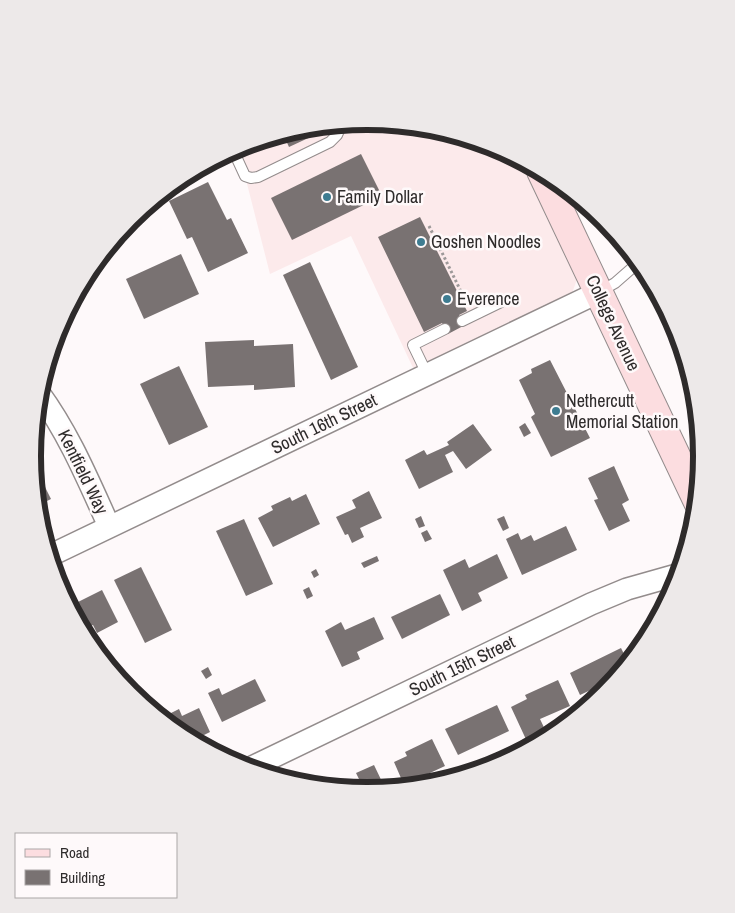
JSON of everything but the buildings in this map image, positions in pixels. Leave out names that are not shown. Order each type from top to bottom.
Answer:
[{"type":"main road","name":"College Avenue","points":[[547,184],[692,489]]},
{"type":"street","name":"South 16th Street","points":[[56,552],[599,292]]},
{"type":"street","name":"Kentfield Way","points":[[46,403],[72,446],[109,526]]},
{"type":"street","name":"South 15th Street","points":[[259,764],[591,604],[627,589],[671,577]]},
{"type":"lane","points":[[237,158],[245,176],[251,178],[258,177],[330,142],[339,132]]},
{"type":"lane","points":[[599,292],[615,284],[633,267]]},
{"type":"lane","points":[[462,321],[501,302]]},
{"type":"lane","points":[[427,374],[413,345],[445,329]]},
{"type":"path","points":[[429,226],[473,315]]},
{"type":"shaded area","points":[[368,130],[389,131],[452,141],[492,155],[531,174],[578,277],[572,293],[414,370],[351,236],[270,274],[245,176],[237,158],[283,141],[325,133]]},
{"type":"place","name":"Family Dollar","points":[[327,197]]},
{"type":"place","name":"Goshen Noodles","points":[[421,242]]},
{"type":"place","name":"Everence","points":[[447,299]]},
{"type":"place","name":"Nethercutt Memorial Station","points":[[556,411]]}]
